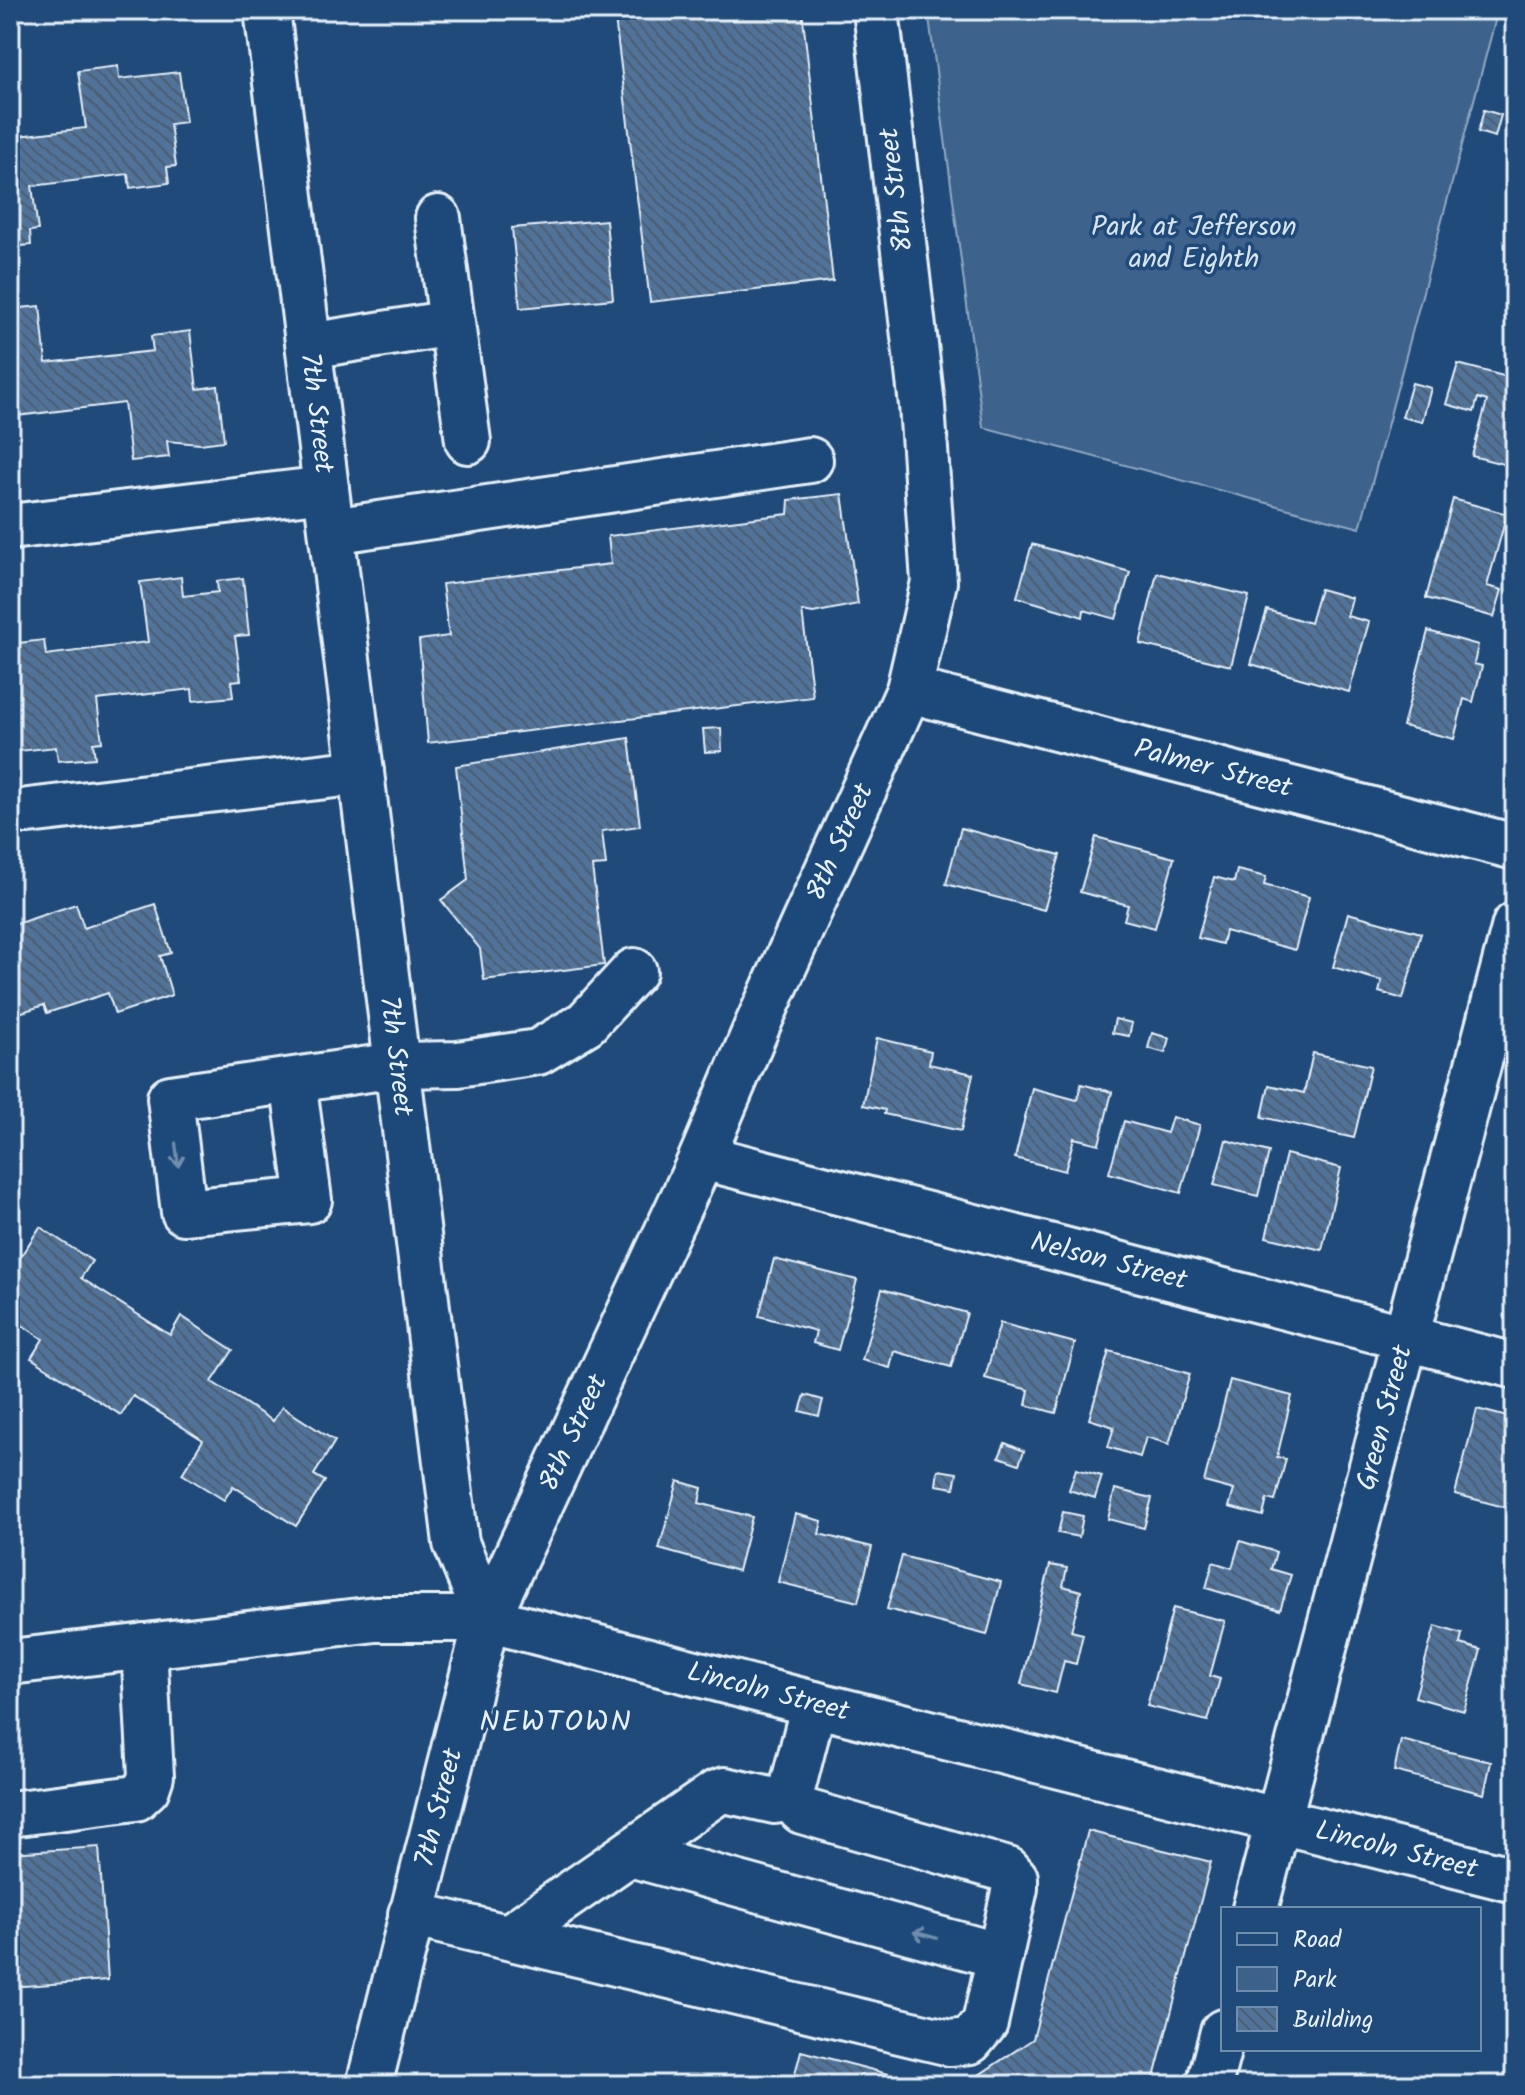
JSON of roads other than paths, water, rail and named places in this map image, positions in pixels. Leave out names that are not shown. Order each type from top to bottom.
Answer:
[{"type":"street","name":"7th Street","points":[[267,10],[456,1543],[487,1619],[369,2085]]},
{"type":"street","name":"8th Street","points":[[487,1619],[702,1157],[758,1024],[909,690],[934,582],[922,405],[876,10]]},
{"type":"street","points":[[438,218],[468,441]]},
{"type":"street","points":[[309,346],[452,323]]},
{"type":"street","points":[[10,527],[329,510],[810,460]]},
{"type":"street","name":"Palmer Street","points":[[909,690],[1515,847]]},
{"type":"street","points":[[28,811],[361,772]]},
{"type":"street","name":"Green Street","points":[[1256,1907],[1515,925]]},
{"type":"street","points":[[293,1080],[309,1200],[184,1212],[170,1098],[293,1080],[397,1065],[458,1064],[538,1052],[586,1023],[634,971]]},
{"type":"street","name":"Nelson Street","points":[[702,1157],[1515,1366]]},
{"type":"street","name":"Lincoln Street","points":[[10,1662],[376,1619],[487,1619],[1515,1880]]},
{"type":"street","points":[[10,1814],[136,1798],[147,1788],[151,1776],[144,1646]]},
{"type":"street","points":[[790,1798],[814,1704]]},
{"type":"street","points":[[510,1936],[716,1793],[725,1790],[775,1801],[790,1798]]},
{"type":"street","points":[[411,1914],[950,2043],[970,2041],[985,2023],[1015,1878],[1008,1870],[802,1811],[790,1798]]},
{"type":"street","points":[[630,1854],[1000,1956]]},
{"type":"street","points":[[1209,2085],[1221,2040]]},
{"type":"district","name":"NEWTOWN","points":[[556,1723]]},
{"type":"park label","name":"Park at Jefferson and Eighth","points":[[1194,243]]}]
